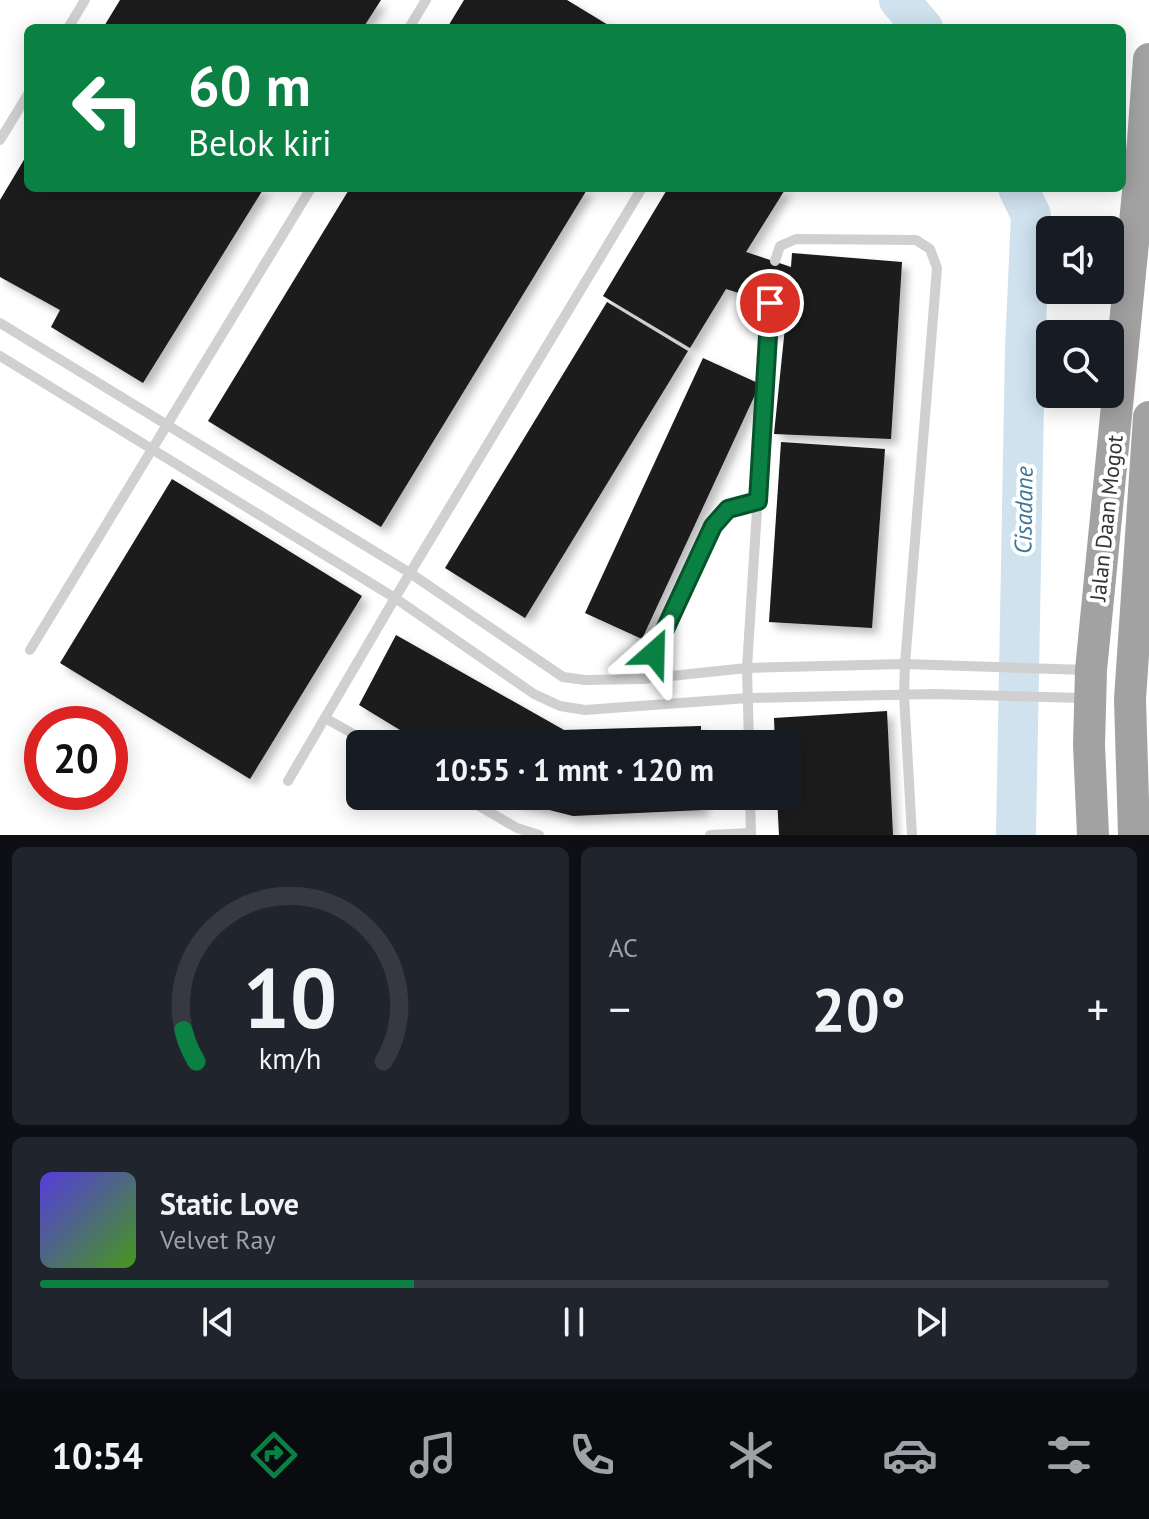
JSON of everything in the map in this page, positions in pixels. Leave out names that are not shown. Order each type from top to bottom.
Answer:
[{"type":"highway","name":"Jalan Daan Mogot","points":[[1093,835],[1089,745],[1081,684],[1143,141],[1149,59]]},
{"type":"highway","name":"Jalan Daan Mogot","points":[[1134,835],[1130,684],[1145,523],[1149,420]]},
{"type":"highway","points":[[1081,684],[1130,684]]},
{"type":"lane","points":[[70,24],[85,0]]},
{"type":"lane","points":[[411,24],[426,0]]},
{"type":"lane","points":[[0,140],[24,101]]},
{"type":"lane","points":[[30,650],[309,192]]},
{"type":"lane","points":[[288,781],[640,192]]},
{"type":"lane","points":[[775,261],[780,246],[796,239],[916,240],[930,249],[937,268],[905,664],[912,835]]},
{"type":"lane","points":[[749,730],[747,668],[770,303]]},
{"type":"lane","points":[[0,323],[410,573],[563,677],[585,680],[642,679],[747,668],[905,664],[961,666],[1081,684]]},
{"type":"lane","points":[[0,356],[395,598],[534,694],[560,706],[585,710],[748,698],[959,695],[1081,684]]},
{"type":"lane","points":[[642,679],[713,526],[728,509],[758,501]]},
{"type":"lane","points":[[325,718],[346,730]]},
{"type":"lane","points":[[486,810],[517,828],[539,835]]},
{"type":"lane","points":[[710,835],[750,834],[750,810]]},
{"type":"building","points":[[120,0],[381,0],[366,24],[105,24]]},
{"type":"building","points":[[464,0],[567,0],[606,24],[449,24]]},
{"type":"building","points":[[24,160],[24,192],[262,192],[143,383],[51,327],[60,310],[0,277],[0,200]]},
{"type":"building","points":[[348,192],[586,192],[381,527],[208,421]]},
{"type":"building","points":[[666,192],[784,192],[746,252],[791,267],[792,253],[902,262],[891,439],[774,434],[787,308],[726,289],[690,348],[603,296]]},
{"type":"building","points":[[607,302],[688,351],[525,618],[445,568]]},
{"type":"building","points":[[703,358],[760,384],[642,639],[585,613]]},
{"type":"building","points":[[781,442],[885,449],[872,628],[769,622]]},
{"type":"building","points":[[172,479],[362,596],[250,779],[60,663]]},
{"type":"building","points":[[396,635],[564,730],[400,730],[359,705]]},
{"type":"building","points":[[887,711],[893,835],[779,835],[778,810],[802,810],[802,730],[774,730],[774,718]]},
{"type":"building","points":[[701,726],[701,730],[564,730]]},
{"type":"building","points":[[549,810],[702,810],[573,816]]},
{"type":"waterway","name":"Cisadane","points":[[899,0],[920,24]]},
{"type":"waterway","name":"Cisadane","points":[[1016,835],[1025,349],[1031,215],[1020,192]]},
{"type":"route","points":[[654,653],[713,526],[728,509],[758,501],[770,303]]}]
